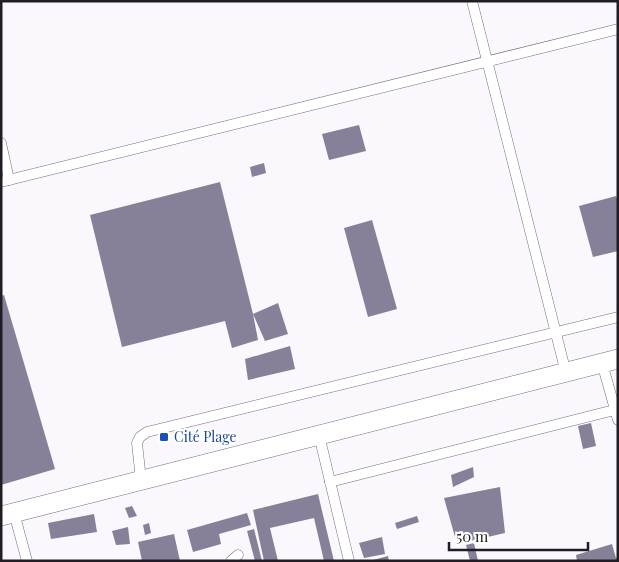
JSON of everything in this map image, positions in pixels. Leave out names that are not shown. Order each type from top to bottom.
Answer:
[{"type":"street","points":[[8,514],[610,361]]},
{"type":"lane","points":[[472,1],[566,373]]},
{"type":"lane","points":[[1,143],[5,181],[618,29]]},
{"type":"lane","points":[[141,480],[137,443],[140,436],[147,432],[618,317]]},
{"type":"lane","points":[[610,361],[618,420]]},
{"type":"lane","points":[[330,482],[616,409]]},
{"type":"lane","points":[[319,435],[349,561]]},
{"type":"lane","points":[[8,514],[28,561]]},
{"type":"building","points":[[359,125],[366,151],[329,160],[322,134]]},
{"type":"building","points":[[264,163],[266,173],[252,177],[250,167]]},
{"type":"building","points":[[220,182],[258,340],[232,348],[225,321],[122,347],[90,215]]},
{"type":"building","points":[[616,196],[618,200],[618,251],[593,257],[579,206]]},
{"type":"building","points":[[372,220],[397,309],[368,317],[344,228]]},
{"type":"building","points":[[4,295],[55,469],[1,485],[1,296]]},
{"type":"building","points":[[278,303],[288,334],[265,341],[253,314]]},
{"type":"building","points":[[290,346],[295,369],[248,380],[245,359]]},
{"type":"building","points":[[591,423],[596,446],[583,449],[578,426]]},
{"type":"building","points":[[473,467],[474,477],[453,487],[451,475]]},
{"type":"building","points":[[500,487],[505,533],[457,544],[444,498]]},
{"type":"building","points":[[318,494],[334,561],[324,561],[314,518],[270,528],[278,561],[264,561],[253,510]]},
{"type":"building","points":[[132,506],[137,516],[129,518],[125,508]]},
{"type":"building","points":[[247,513],[251,525],[219,534],[221,544],[193,552],[187,530]]},
{"type":"building","points":[[94,514],[97,532],[51,539],[48,523]]},
{"type":"building","points":[[417,516],[419,522],[397,529],[395,523]]},
{"type":"building","points":[[149,523],[151,533],[145,535],[143,525]]},
{"type":"building","points":[[128,527],[130,544],[116,545],[112,531]]},
{"type":"building","points":[[254,529],[262,561],[255,561],[247,531]]},
{"type":"building","points":[[174,534],[180,561],[142,561],[138,542]]},
{"type":"building","points":[[382,537],[385,554],[364,558],[359,543]]},
{"type":"building","points":[[474,543],[478,561],[470,561],[466,545]]},
{"type":"building","points":[[612,544],[618,561],[577,561],[576,555]]},
{"type":"building","points":[[388,556],[389,561],[373,561],[373,560]]},
{"type":"place","name":"Cité Plage","points":[[164,437]]}]
